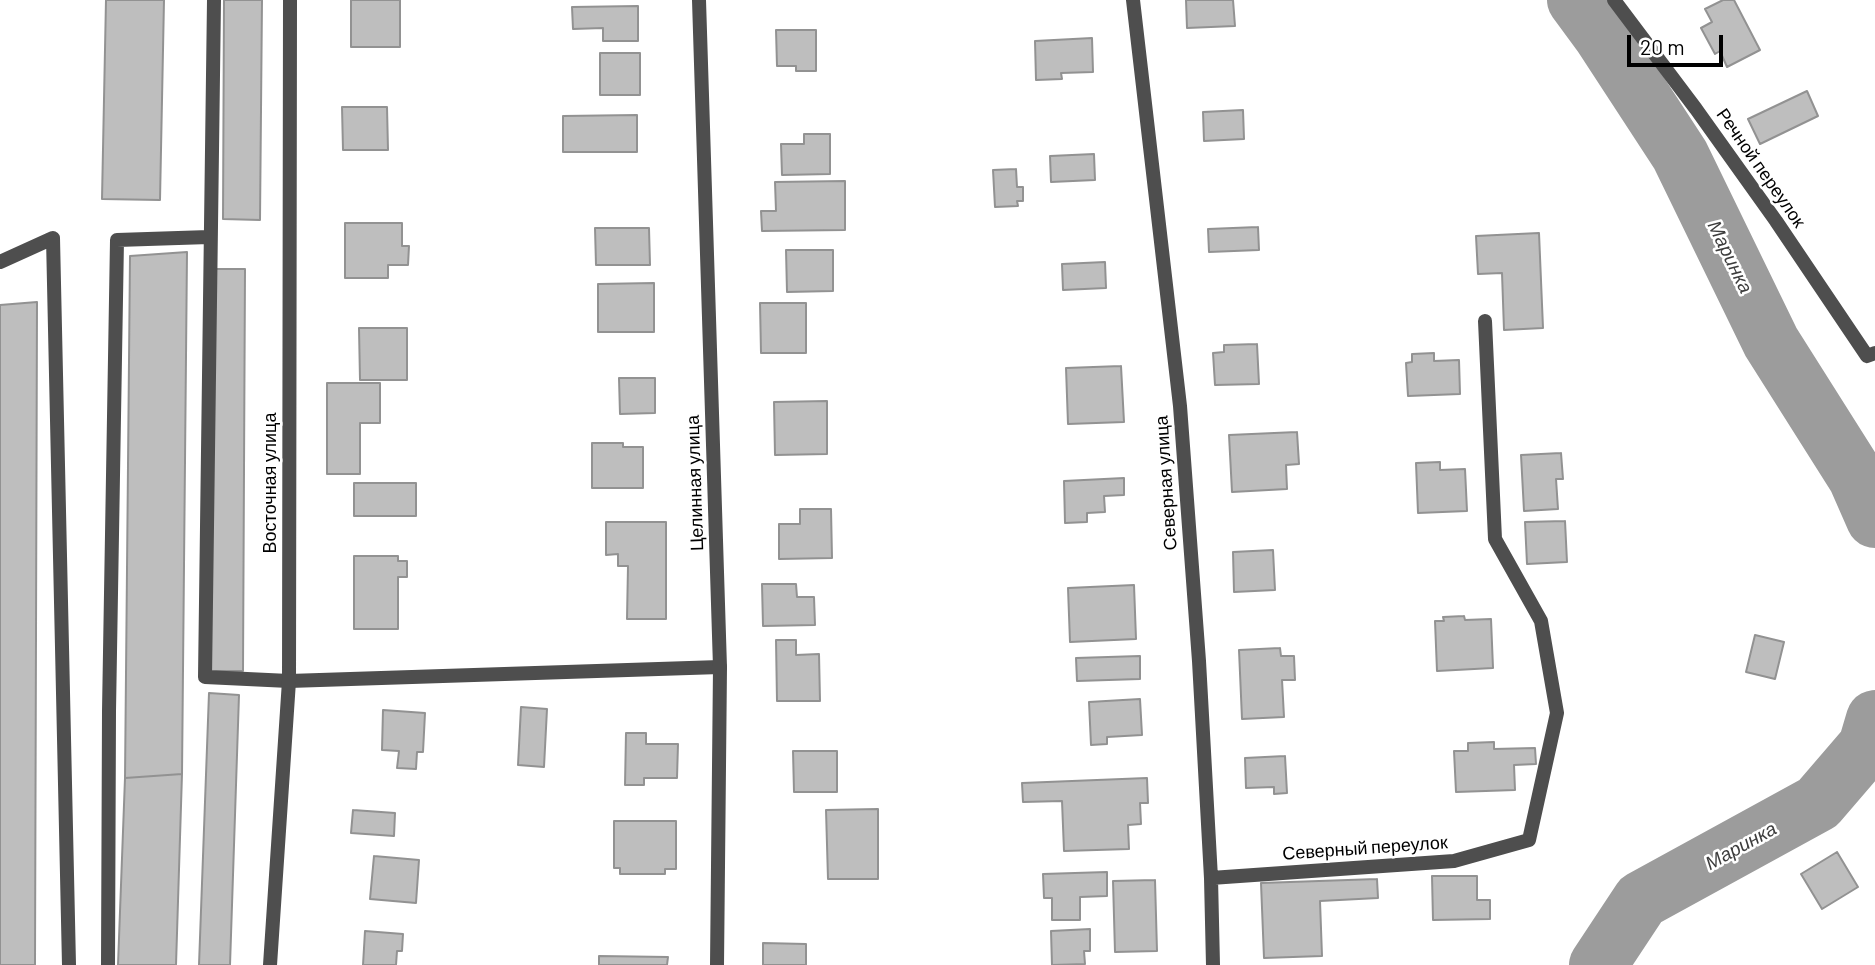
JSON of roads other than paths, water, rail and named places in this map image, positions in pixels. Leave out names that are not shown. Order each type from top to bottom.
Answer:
[{"type":"street","points":[[214,0],[205,677],[289,681],[720,667]]},
{"type":"street","name":"Восточная улица","points":[[270,965],[289,681],[290,0]]},
{"type":"street","name":"Целинная улица","points":[[699,0],[720,667],[717,965]]},
{"type":"street","name":"Северная улица","points":[[1133,0],[1180,406],[1199,661],[1213,965]]},
{"type":"street","name":"Речной переулок","points":[[1614,0],[1776,221],[1867,356],[1875,354]]},
{"type":"street","points":[[108,965],[117,240],[209,237]]},
{"type":"street","points":[[0,261],[53,238],[69,965]]},
{"type":"street","name":"Северный переулок","points":[[1211,878],[1454,861],[1529,840],[1558,713],[1541,621],[1494,539],[1485,321]]},
{"type":"waterway","name":"Маринка","points":[[1576,0],[1680,155],[1771,342],[1857,478],[1875,519]]},
{"type":"waterway","name":"Маринка","points":[[1598,965],[1641,900],[1818,803],[1867,746],[1875,719]]}]
